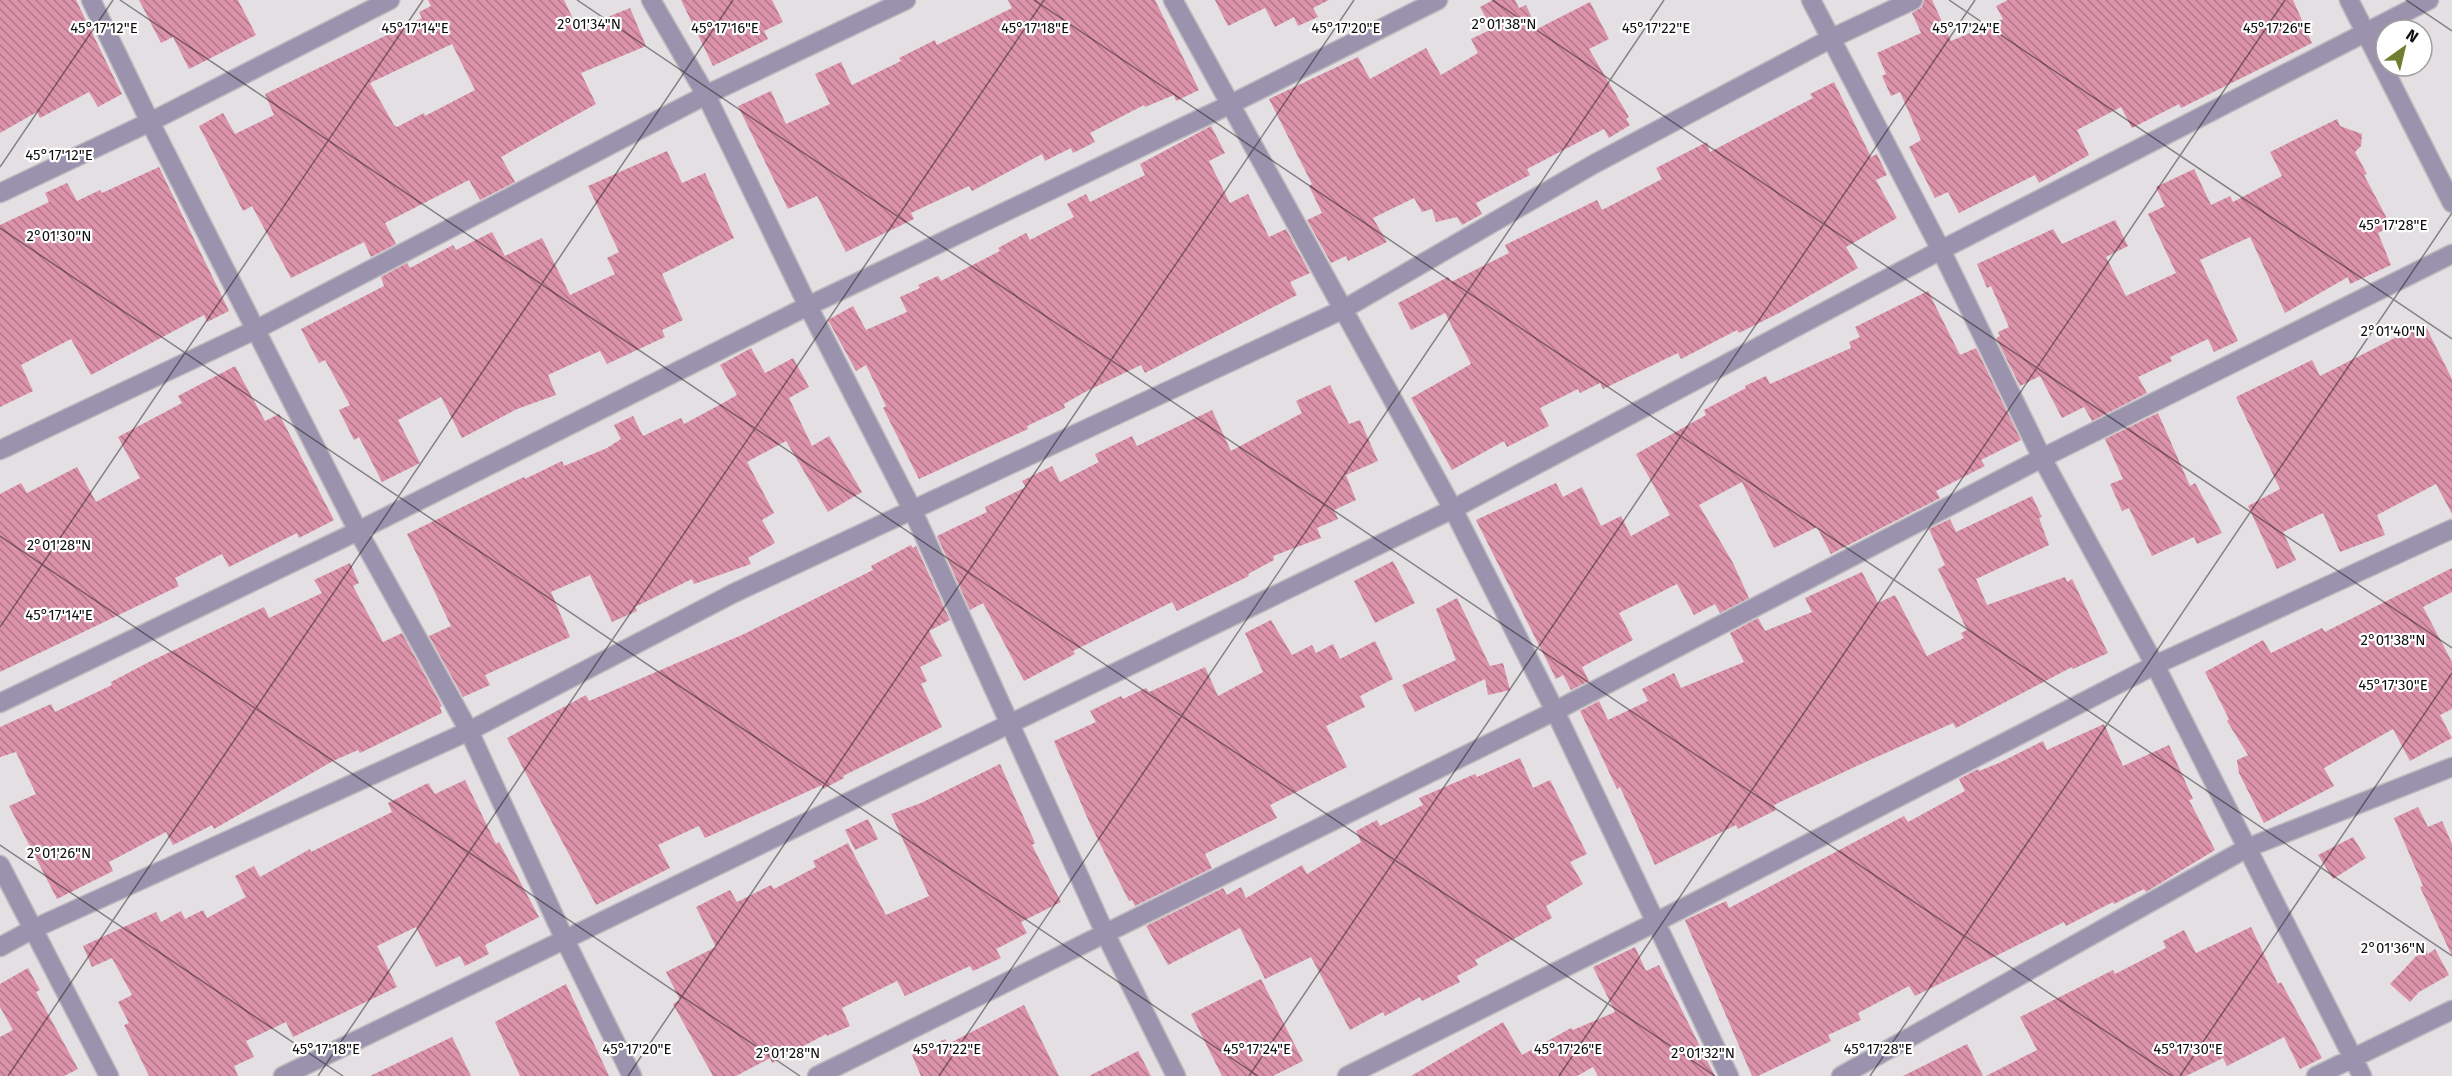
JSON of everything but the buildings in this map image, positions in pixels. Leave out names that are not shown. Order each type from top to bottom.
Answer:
[{"type":"street","points":[[91,0],[150,122],[358,531],[469,731],[565,940],[632,1076]]},
{"type":"street","points":[[0,193],[150,122],[390,0]]},
{"type":"street","points":[[651,0],[706,94],[808,306],[912,509],[1105,933],[1176,1076]]},
{"type":"street","points":[[0,450],[257,329],[706,94],[906,0]]},
{"type":"street","points":[[1173,0],[1453,509],[1556,711],[1729,1076]]},
{"type":"street","points":[[0,703],[358,531],[808,306],[1229,105],[1438,0]]},
{"type":"street","points":[[1811,0],[1941,250],[2042,458],[2155,665],[2362,1076]]},
{"type":"street","points":[[0,947],[33,929],[469,731],[734,592],[1344,309],[1594,164],[1830,39],[1913,0]]},
{"type":"street","points":[[2349,0],[2452,203]]},
{"type":"street","points":[[283,1076],[1009,722],[1453,509],[1941,250],[2429,0]]},
{"type":"street","points":[[817,1076],[1556,711],[2042,458],[2452,254]]},
{"type":"street","points":[[1347,1076],[1656,922],[2155,665],[2452,529]]},
{"type":"street","points":[[1841,1076],[2247,848],[2452,767]]},
{"type":"street","points":[[0,865],[109,1076]]},
{"type":"street","points":[[2316,1076],[2353,1056],[2452,1010]]}]
